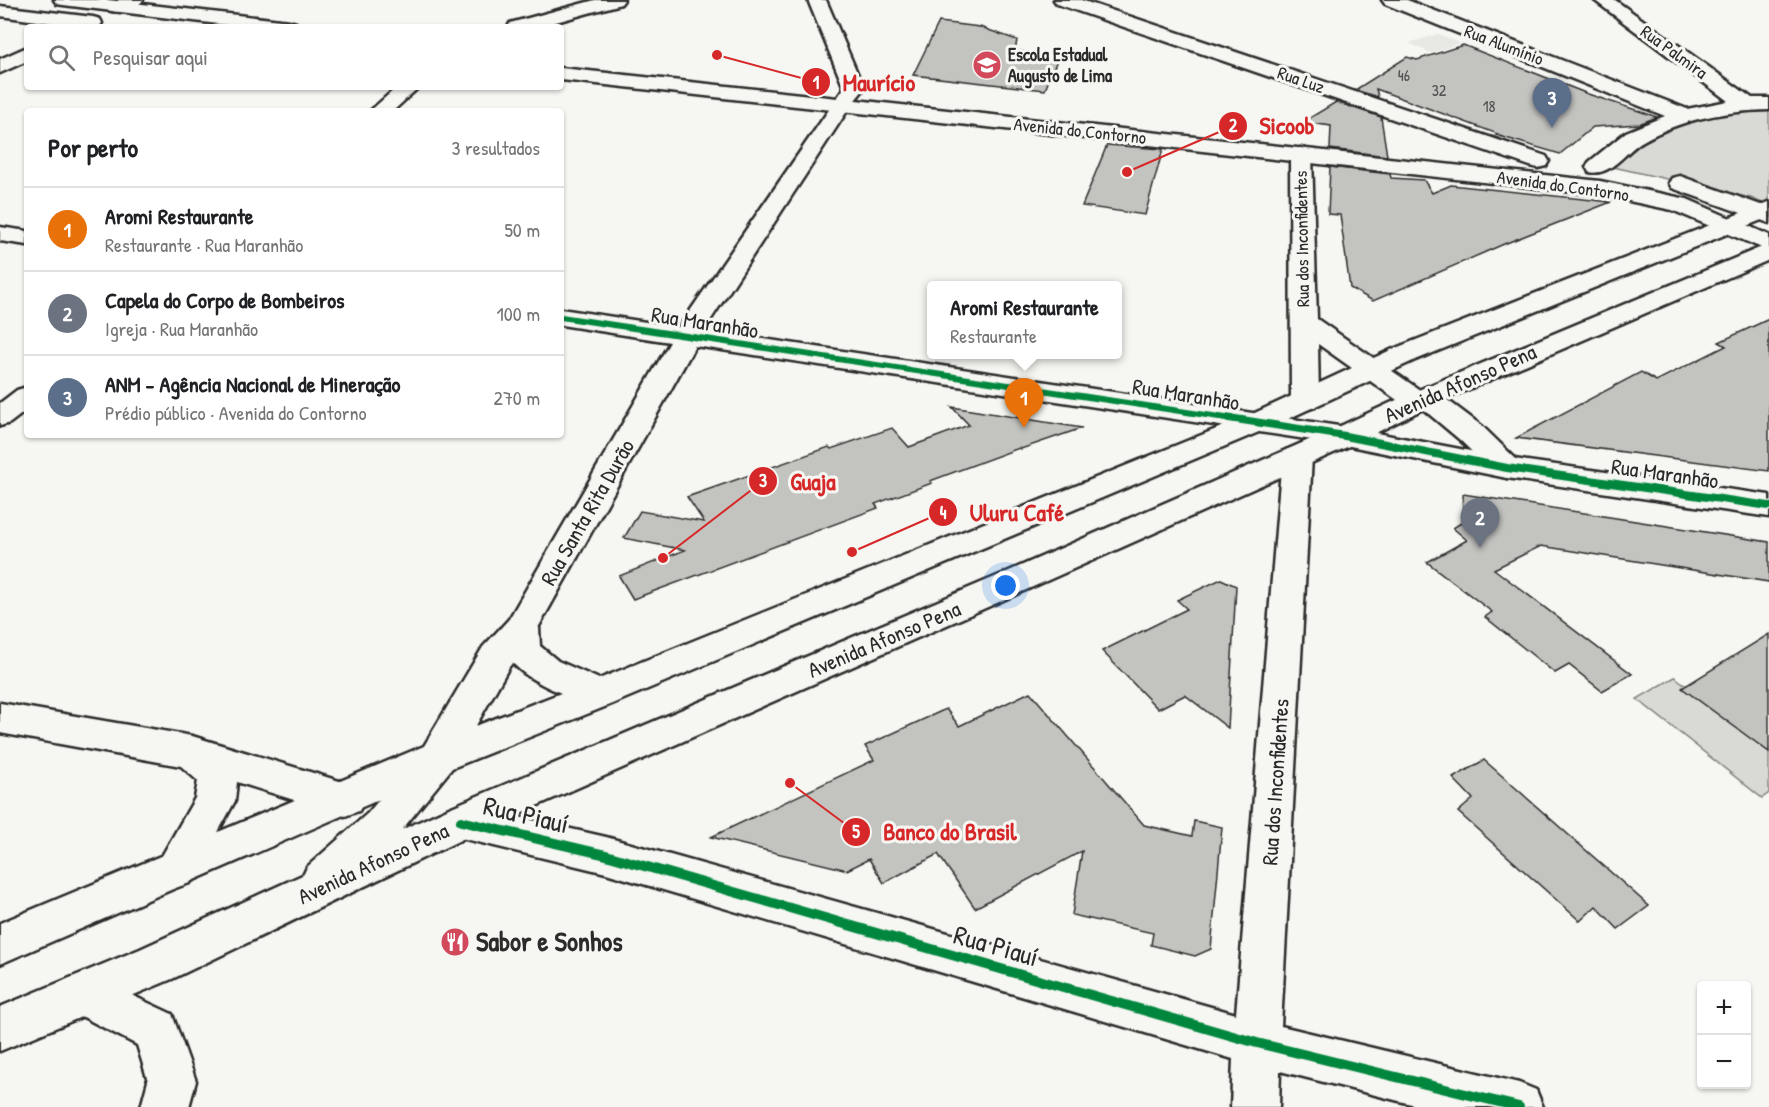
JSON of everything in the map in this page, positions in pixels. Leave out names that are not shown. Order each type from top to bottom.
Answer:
[{"type":"street","points":[[63,0],[126,3],[269,24]]},
{"type":"street","points":[[528,24],[615,0]]},
{"type":"street","points":[[818,0],[847,96]]},
{"type":"street","name":"Rua Luz","points":[[1063,0],[1538,161]]},
{"type":"street","name":"Rua Alumínio","points":[[1391,0],[1685,116]]},
{"type":"street","name":"Rua Palmira","points":[[1603,0],[1745,103]]},
{"type":"street","points":[[0,11],[74,24]]},
{"type":"street","points":[[0,67],[24,55]]},
{"type":"street","name":"Avenida do Contorno","points":[[564,58],[1301,155],[1600,188],[1679,204],[1769,244]]},
{"type":"street","name":"Avenida do Contorno","points":[[564,74],[847,96],[1538,161],[1619,171]]},
{"type":"street","points":[[384,108],[405,90]]},
{"type":"street","name":"Rua Santa Rita Durão","points":[[303,895],[382,825],[438,757],[496,657],[521,628],[687,337],[847,96]]},
{"type":"street","points":[[1598,167],[1633,137],[1685,116],[1745,103],[1769,104]]},
{"type":"street","name":"Rua dos Inconfidentes","points":[[1301,155],[1305,401]]},
{"type":"street","name":"Avenida do Contorno","points":[[1663,179],[1766,212]]},
{"type":"street","name":"Avenida Afonso Pena","points":[[0,944],[345,799],[438,757],[599,694],[1256,423],[1403,355],[1725,225],[1766,212]]},
{"type":"street","points":[[0,234],[24,238]]},
{"type":"street","name":"Avenida Afonso Pena","points":[[0,1029],[156,964],[461,821],[1345,436],[1422,399],[1769,251]]},
{"type":"street","name":"Rua Maranhão","points":[[564,317],[1345,436],[1507,468],[1769,506]]},
{"type":"street","name":"Rua dos Inconfidentes","points":[[1304,322],[1372,370],[1422,399],[1472,433],[1507,468]]},
{"type":"street","points":[[0,417],[24,398]]},
{"type":"street","name":"Rua dos Inconfidentes","points":[[1255,1107],[1257,1043],[1297,457]]},
{"type":"street","points":[[521,628],[523,652],[545,671],[599,694]]},
{"type":"street","points":[[0,718],[192,752],[345,799]]},
{"type":"street","points":[[175,870],[215,801],[218,776],[192,752]]},
{"type":"street","name":"Rua Piauí","points":[[461,821],[606,855],[1257,1043],[1520,1107]]},
{"type":"street","points":[[84,994],[156,1030],[172,1081],[165,1107]]},
{"type":"shaded area","points":[[1438,34],[1460,43],[1431,53],[1409,43]]},
{"type":"shaded area","points":[[1769,105],[1769,206],[1751,198],[1609,166],[1635,139],[1687,117]]},
{"type":"shaded area","points":[[1675,677],[1769,748],[1769,793],[1762,798],[1637,699]]},
{"type":"building","name":"Escola Estadual Augusto de Lima","points":[[939,22],[980,27],[1017,40],[1015,51],[1059,55],[1045,90],[913,75]]},
{"type":"building","points":[[1463,45],[1588,94],[1657,117],[1639,124],[1593,127],[1560,154],[1496,135],[1498,134],[1376,89],[1378,97],[1355,90],[1407,57],[1417,60]]},
{"type":"building","points":[[1336,102],[1381,117],[1387,156],[1330,149],[1331,126],[1303,122]]},
{"type":"building","points":[[1107,145],[1163,149],[1145,215],[1082,206]]},
{"type":"building","points":[[1330,167],[1390,174],[1391,178],[1424,180],[1432,193],[1451,185],[1611,202],[1504,244],[1373,301],[1350,288],[1340,215],[1328,214]]},
{"type":"building","points":[[1769,319],[1769,471],[1516,438],[1641,372],[1656,381],[1726,346],[1719,342]]},
{"type":"building","points":[[952,407],[1082,428],[1019,448],[930,481],[932,483],[875,504],[878,508],[633,599],[619,576],[685,550],[624,538],[640,511],[704,522],[687,497],[829,447],[831,449],[892,428],[909,447],[969,425]]},
{"type":"building","points":[[1463,494],[1769,542],[1769,582],[1541,546],[1494,569],[1632,674],[1602,691],[1569,665],[1555,673],[1485,617],[1492,612],[1427,562],[1467,540],[1453,528],[1464,521]]},
{"type":"building","points":[[1221,579],[1236,586],[1228,728],[1185,695],[1158,709],[1102,651],[1187,609],[1177,600]]},
{"type":"building","points":[[1769,634],[1769,752],[1682,688]]},
{"type":"building","points":[[1030,692],[1144,825],[1192,836],[1194,821],[1222,827],[1211,949],[1195,956],[1151,945],[1153,933],[1072,915],[1082,851],[975,908],[938,854],[884,883],[869,859],[847,870],[711,837],[874,760],[865,746],[946,709],[959,726]]},
{"type":"building","points":[[1484,760],[1649,906],[1618,929],[1596,906],[1580,921],[1458,812],[1473,799],[1453,778]]},
{"type":"cycle path","points":[[564,317],[1345,436],[1507,468],[1769,506]]},
{"type":"cycle path","points":[[461,821],[606,855],[1257,1043],[1519,1107]]},
{"type":"place","name":"Maurício","points":[[717,55]]},
{"type":"place","name":"Escola Estadual Augusto de Lima","points":[[987,65]]},
{"type":"place","name":"ANM - Agência Nacional de Mineração","points":[[1552,128]]},
{"type":"place","name":"Sicoob","points":[[1127,172]]},
{"type":"place","name":"Aromi Restaurante","points":[[1024,428]]},
{"type":"place","name":"Capela do Corpo de Bombeiros","points":[[1480,548]]},
{"type":"place","name":"Uluru Café","points":[[852,552]]},
{"type":"place","name":"Guaja","points":[[663,558]]},
{"type":"place","name":"Banco do Brasil","points":[[790,783]]},
{"type":"place","name":"Sabor e Sonhos","points":[[455,942]]}]
